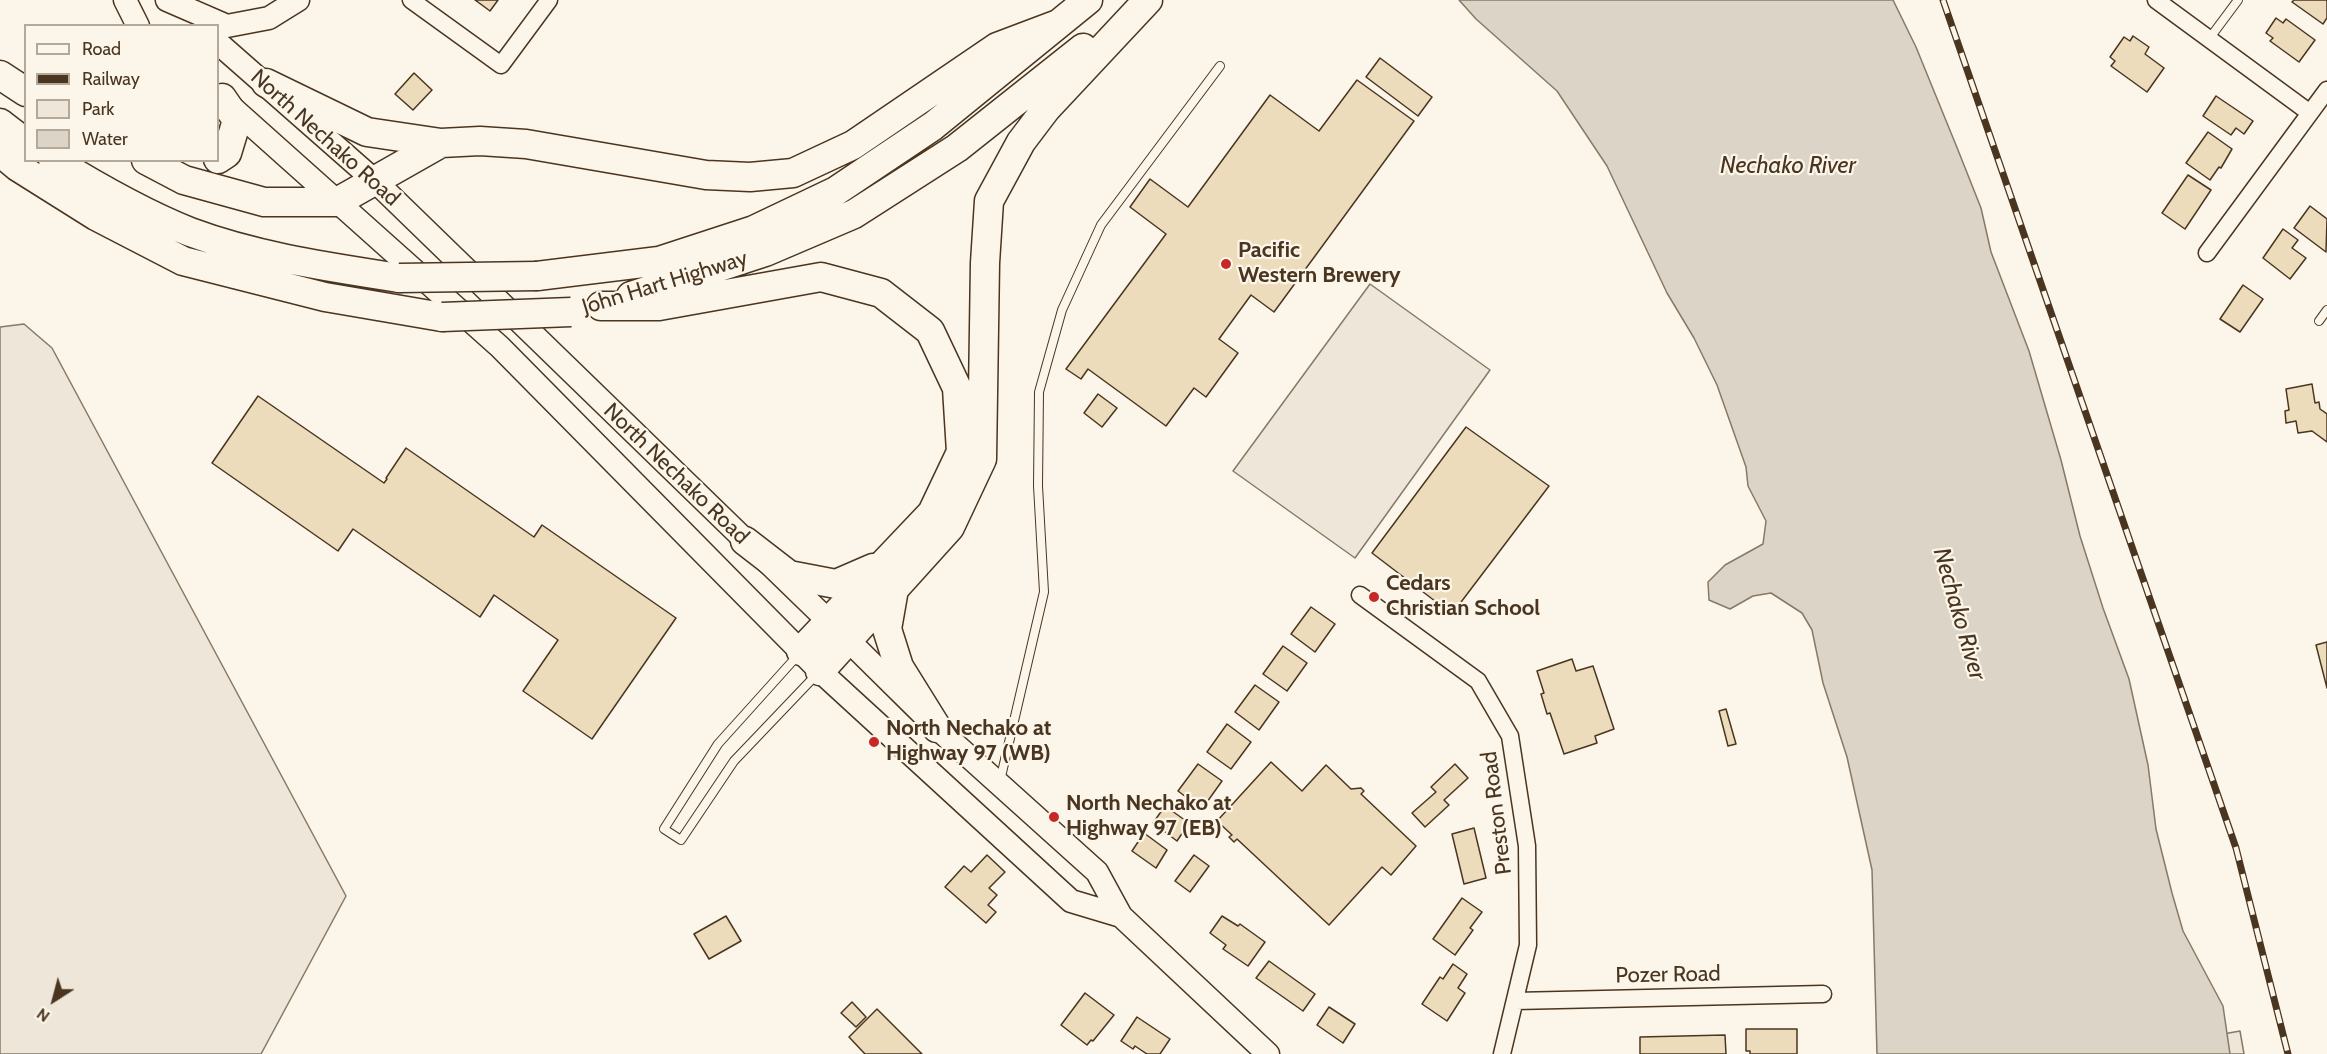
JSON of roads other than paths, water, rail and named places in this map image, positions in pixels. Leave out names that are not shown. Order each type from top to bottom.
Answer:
[{"type":"highway","name":"John Hart Highway","points":[[56,162],[111,196],[190,232],[264,254],[399,278],[537,276],[659,261],[754,230],[836,191],[933,126],[1088,0]]},
{"type":"highway","name":"John Hart Highway","points":[[0,152],[18,167],[96,216],[183,261],[325,297],[442,317],[571,312],[601,306],[765,252],[854,214],[957,148],[1146,0]]},
{"type":"highway","points":[[745,541],[789,575],[836,584],[887,576],[950,527],[982,459],[985,263],[989,201],[1021,142],[1046,109],[1146,0]]},
{"type":"highway","points":[[266,83],[367,132],[441,143],[480,141],[526,144],[706,175],[750,177],[793,173],[853,145],[997,47],[1059,24]]},
{"type":"highway","points":[[0,75],[24,91]]},
{"type":"highway","points":[[219,158],[227,153],[237,120],[220,97]]},
{"type":"highway","points":[[0,123],[24,141]]},
{"type":"highway","points":[[150,162],[184,180],[264,202],[338,202],[441,143]]},
{"type":"highway","points":[[184,180],[213,162]]},
{"type":"highway","points":[[601,306],[659,306],[821,277],[881,293],[930,331],[957,388],[961,452],[932,513],[887,576],[811,661]]},
{"type":"highway","points":[[887,576],[887,628],[899,667],[937,728]]},
{"type":"main road","points":[[125,0],[137,24]]},
{"type":"main road","points":[[166,0],[228,26],[269,18],[298,0]]},
{"type":"main road","points":[[166,0],[195,24]]},
{"type":"main road","name":"North Nechako Road","points":[[219,44],[375,181],[937,728],[1097,872],[1121,916],[1268,1054]]},
{"type":"main road","name":"North Nechako Road","points":[[220,97],[500,347],[811,661],[1071,901],[1121,916]]},
{"type":"street","points":[[411,0],[501,65],[549,0]]},
{"type":"street","points":[[2156,0],[2310,113]]},
{"type":"street","points":[[2207,253],[2327,90]]},
{"type":"street","name":"Preston Road","points":[[1360,596],[1478,681],[1510,736],[1527,846],[1528,945],[1502,1054]]},
{"type":"street","name":"Pozer Road","points":[[1515,1000],[1823,994]]},
{"type":"lane","points":[[2209,39],[2238,0]]},
{"type":"lane","points":[[999,785],[1044,592],[1038,486],[1039,392],[1062,310],[1101,225],[1220,66]]},
{"type":"lane","points":[[2319,321],[2327,310]]},
{"type":"lane","points":[[811,661],[734,761],[681,840],[664,828],[718,744],[811,661]]},
{"type":"water","name":"Nechako River","points":[[1459,0],[1893,0],[1916,47],[1981,208],[1991,252],[2029,351],[2061,460],[2080,536],[2129,679],[2148,765],[2156,829],[2172,893],[2183,931],[2223,1006],[2230,1054],[1877,1054],[1872,870],[1847,757],[1823,683],[1812,630],[1802,613],[1771,593],[1753,596],[1730,609],[1709,600],[1708,582],[1725,565],[1763,544],[1766,521],[1748,486],[1746,467],[1717,385],[1694,338],[1667,293],[1607,166],[1557,91],[1476,19]]},
{"type":"railway","points":[[1943,0],[2236,848],[2288,1054]]},
{"type":"place","name":"Pacific Western Brewery","points":[[1226,264]]},
{"type":"place","name":"Cedars Christian School","points":[[1374,597]]},
{"type":"place","name":"North Nechako at Highway 97 (WB)","points":[[874,742]]},
{"type":"place","name":"North Nechako at Highway 97 (EB)","points":[[1054,817]]}]
